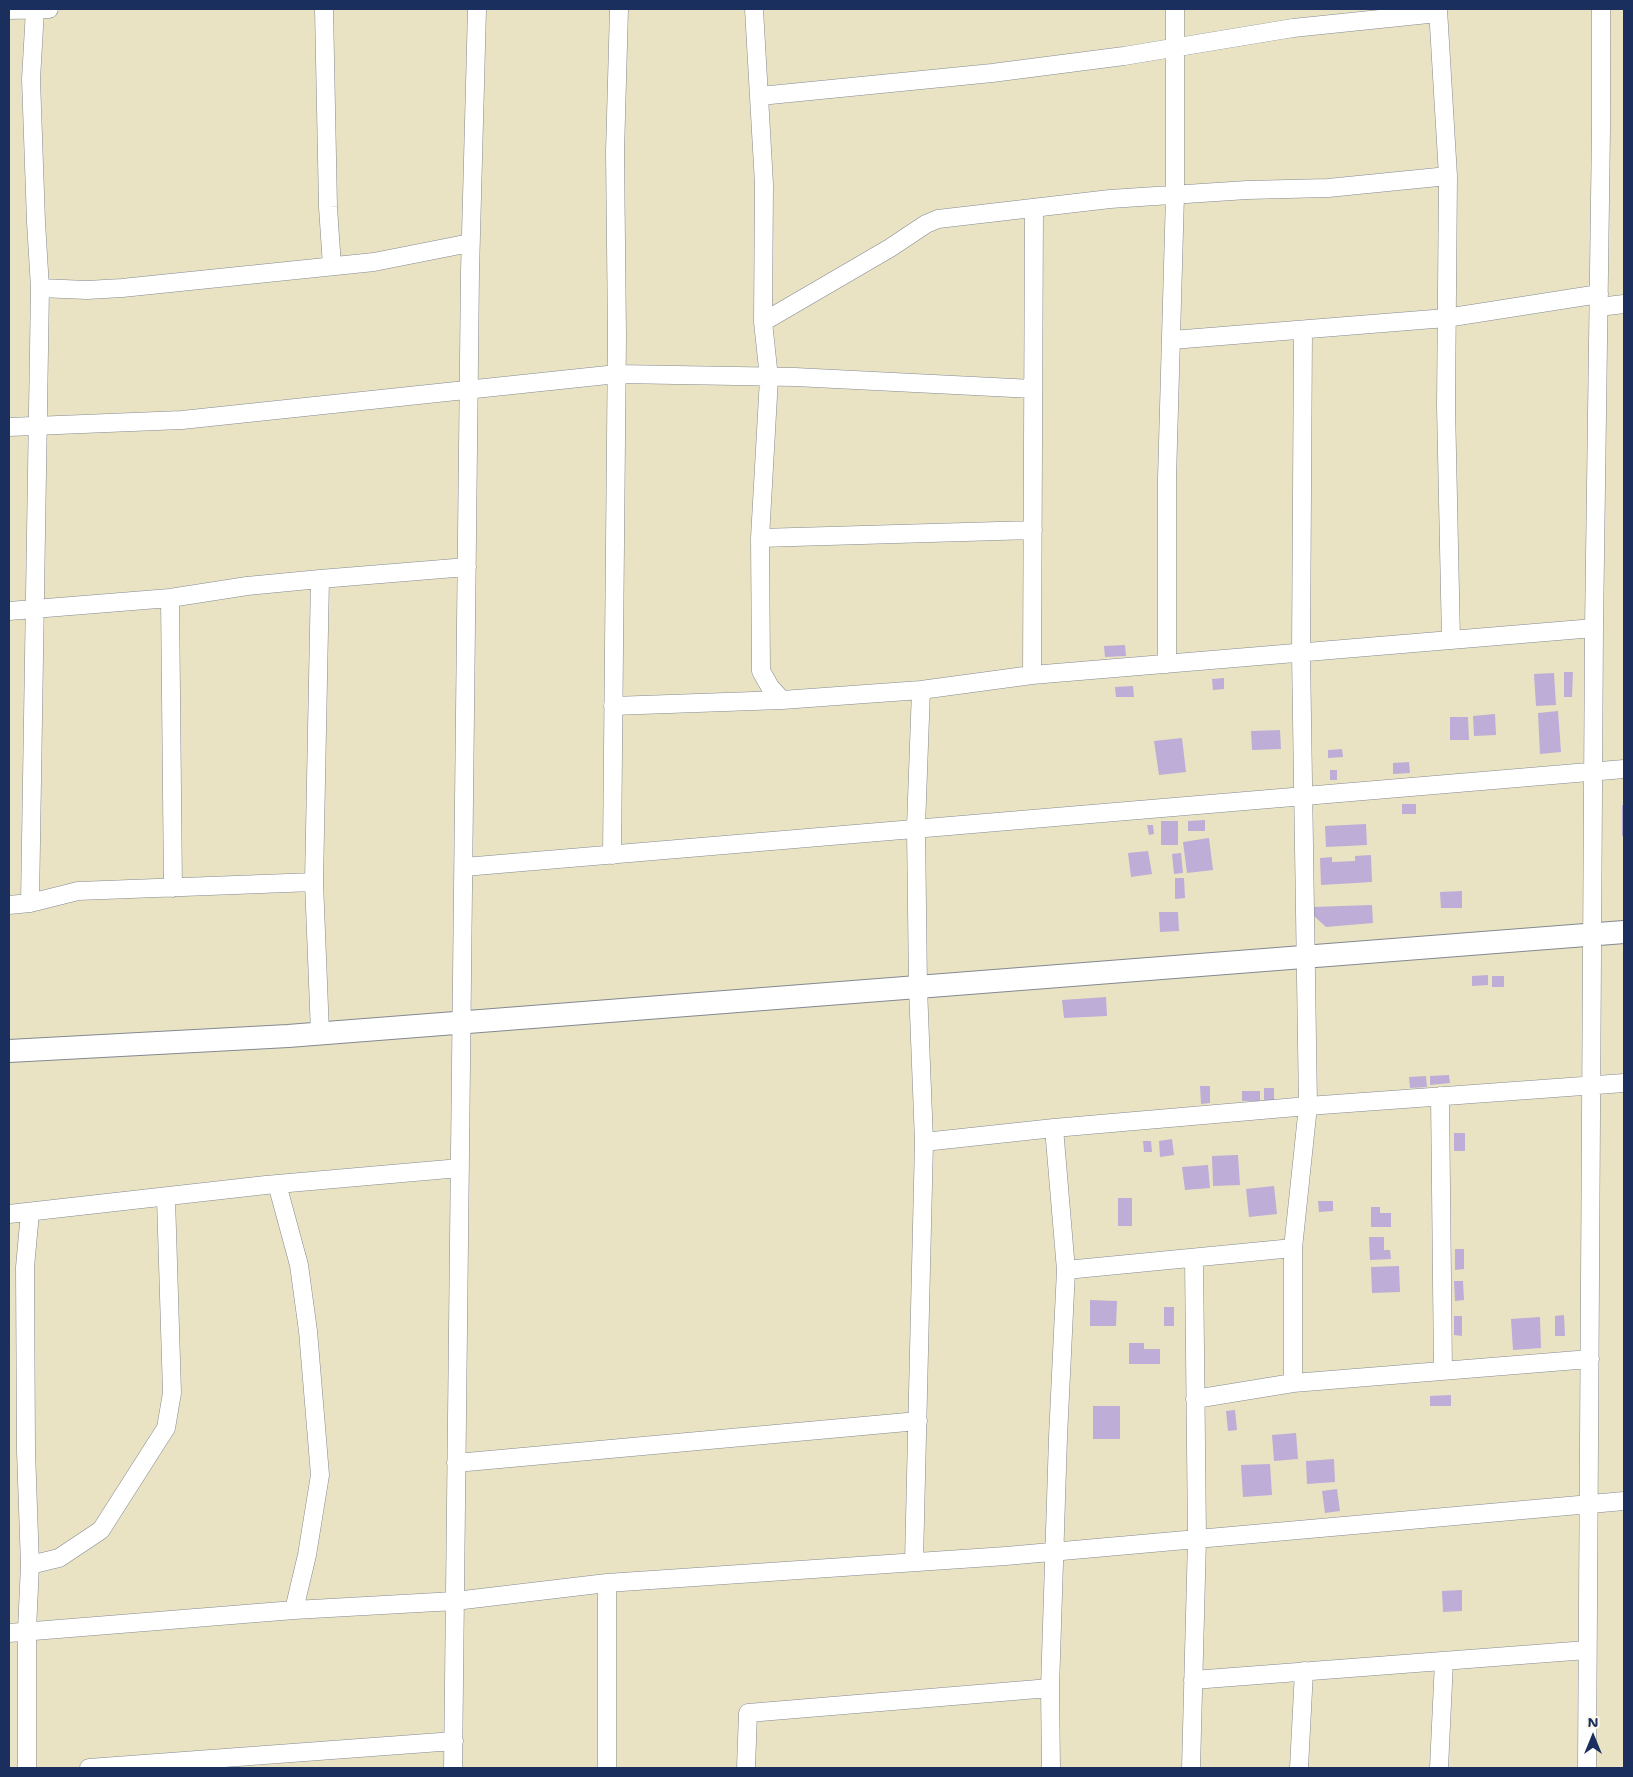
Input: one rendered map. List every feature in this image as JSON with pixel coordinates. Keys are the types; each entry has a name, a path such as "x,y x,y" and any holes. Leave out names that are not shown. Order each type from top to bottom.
{"street":[{"path":"9,10 42,9 32,88 40,288 30,903"},
{"path":"324,9 328,188 332,266"},
{"path":"453,1768 463,1022 470,243 477,9"},
{"path":"612,855 617,374 615,152 619,9"},
{"path":"754,9 764,184 763,322 769,378 760,538 760,671 770,687 782,700"},
{"path":"1167,664 1167,479 1175,195 1175,9"},
{"path":"1587,1768 1594,628 1602,129 1600,9"},
{"path":"760,96 992,73 1176,48 1293,28 1438,11 1448,176 1446,406 1451,640"},
{"path":"763,322 890,248 926,224 938,219 1110,199 1247,190 1328,188 1448,176"},
{"path":"1032,675 1034,208"},
{"path":"40,288 86,290 122,288 374,262 470,243"},
{"path":"1172,340 1446,318 1599,301 1624,304"},
{"path":"1293,1383 1293,1248 1308,1106 1304,956 1301,653 1303,330"},
{"path":"9,427 38,424 182,420 617,374 1033,389"},
{"path":"760,538 1033,530"},
{"path":"9,611 170,598 246,586 467,567"},
{"path":"320,579 314,882 320,1033"},
{"path":"170,598 173,888"},
{"path":"613,706 782,700 921,690 1032,675 1594,628"},
{"path":"914,1561 924,1142 918,987 916,827 921,690"},
{"path":"464,867 916,827 1303,797 1624,769"},
{"path":"9,905 30,903 78,891 314,882"},
{"path":"9,1051 320,1033 1624,932"},
{"path":"924,1142 1054,1128 1308,1106 1624,1083"},
{"path":"1440,1096 1443,1371"},
{"path":"1051,1768 1050,1688 1056,1550 1058,1437 1066,1270 1054,1128"},
{"path":"9,1214 166,1198 277,1184 460,1168"},
{"path":"277,1184 299,1265 308,1331 320,1475 294,1610"},
{"path":"30,1565 59,1558 100,1530 166,1428 172,1393 166,1198"},
{"path":"27,1768 27,1630 30,1565 26,1451 25,1268 30,1213"},
{"path":"1066,1270 1293,1248"},
{"path":"1191,1768 1197,1539 1194,1258"},
{"path":"1195,1399 1293,1383 1590,1359"},
{"path":"456,1463 918,1421"},
{"path":"9,1633 27,1630 294,1610 455,1601 607,1583 1197,1539 1624,1501"},
{"path":"607,1583 608,1768"},
{"path":"1193,1680 1588,1650"},
{"path":"1439,1768 1444,1660"},
{"path":"1299,1768 1304,1671"},
{"path":"746,1768 748,1713 1050,1688"},
{"path":"89,1768 454,1741"}],"building":[{"path":"1125,645 1126,656 1105,657 1104,646"},
{"path":"1564,672 1573,672 1572,697 1564,697"},
{"path":"1554,673 1556,705 1536,706 1534,674"},
{"path":"1224,678 1224,689 1213,690 1212,679"},
{"path":"1133,686 1134,697 1116,697 1115,687"},
{"path":"1558,711 1561,752 1540,754 1538,713"},
{"path":"1495,714 1496,735 1474,736 1473,716"},
{"path":"1450,717 1468,717 1469,740 1450,740"},
{"path":"1280,730 1281,749 1252,750 1251,731"},
{"path":"1182,738 1186,772 1159,775 1154,741"},
{"path":"1342,749 1343,757 1328,758 1328,750"},
{"path":"1409,762 1410,773 1393,774 1393,763"},
{"path":"1330,770 1337,770 1337,780 1330,780"},
{"path":"1402,804 1416,804 1416,814 1402,814"},
{"path":"1622,805 1624,805 1624,836 1622,836"},
{"path":"1205,820 1205,831 1188,831 1188,821"},
{"path":"1161,821 1178,821 1178,845 1161,845"},
{"path":"1366,824 1367,845 1326,847 1325,826"},
{"path":"1147,825 1153,825 1154,834 1149,835"},
{"path":"1209,838 1213,870 1187,873 1183,842"},
{"path":"1148,851 1152,874 1131,877 1128,853"},
{"path":"1181,853 1183,873 1174,874 1172,854"},
{"path":"1371,855 1372,882 1321,885 1320,858 1332,857 1332,862 1355,861 1355,856"},
{"path":"1175,878 1184,878 1185,898 1175,899"},
{"path":"1462,891 1462,908 1441,908 1440,892"},
{"path":"1372,905 1373,923 1326,927 1313,915 1313,907"},
{"path":"1159,912 1178,912 1179,931 1160,932"},
{"path":"1488,975 1488,985 1472,986 1472,976"},
{"path":"1492,976 1504,976 1504,987 1492,987"},
{"path":"1106,997 1107,1016 1064,1018 1062,1000"},
{"path":"1449,1075 1450,1083 1430,1085 1430,1076"},
{"path":"1426,1076 1427,1087 1410,1088 1409,1077"},
{"path":"1200,1086 1210,1086 1210,1103 1201,1104"},
{"path":"1264,1088 1274,1088 1274,1100 1264,1100"},
{"path":"1242,1091 1260,1091 1260,1101 1242,1101"},
{"path":"1454,1133 1465,1133 1465,1151 1454,1151"},
{"path":"1172,1139 1174,1155 1160,1157 1159,1141"},
{"path":"1143,1141 1151,1141 1152,1152 1144,1152"},
{"path":"1238,1155 1240,1185 1213,1186 1212,1156"},
{"path":"1208,1165 1210,1188 1185,1190 1182,1167"},
{"path":"1274,1186 1277,1214 1249,1217 1246,1189"},
{"path":"1118,1198 1132,1198 1132,1226 1118,1226"},
{"path":"1318,1201 1333,1201 1333,1211 1319,1212"},
{"path":"1371,1207 1380,1207 1380,1213 1391,1213 1391,1227 1371,1227"},
{"path":"1369,1237 1384,1237 1384,1250 1390,1250 1391,1259 1370,1260"},
{"path":"1455,1249 1464,1249 1464,1269 1455,1270"},
{"path":"1399,1266 1400,1292 1372,1293 1371,1267"},
{"path":"1454,1281 1463,1281 1464,1300 1455,1301"},
{"path":"1090,1300 1117,1301 1116,1326 1090,1326"},
{"path":"1164,1307 1174,1307 1174,1326 1164,1326"},
{"path":"1564,1315 1565,1336 1555,1336 1555,1316"},
{"path":"1454,1316 1462,1316 1462,1336 1454,1335"},
{"path":"1540,1317 1541,1348 1513,1350 1511,1319"},
{"path":"1129,1343 1144,1343 1144,1349 1160,1349 1160,1364 1129,1364"},
{"path":"1451,1395 1451,1406 1430,1406 1430,1396"},
{"path":"1093,1406 1120,1406 1120,1439 1093,1439"},
{"path":"1235,1410 1237,1430 1228,1431 1226,1411"},
{"path":"1296,1433 1298,1459 1274,1461 1272,1435"},
{"path":"1334,1459 1335,1482 1307,1484 1306,1461"},
{"path":"1270,1464 1272,1495 1243,1497 1241,1465"},
{"path":"1337,1489 1340,1511 1325,1513 1322,1491"},
{"path":"1462,1590 1462,1611 1443,1612 1442,1591"}]}
